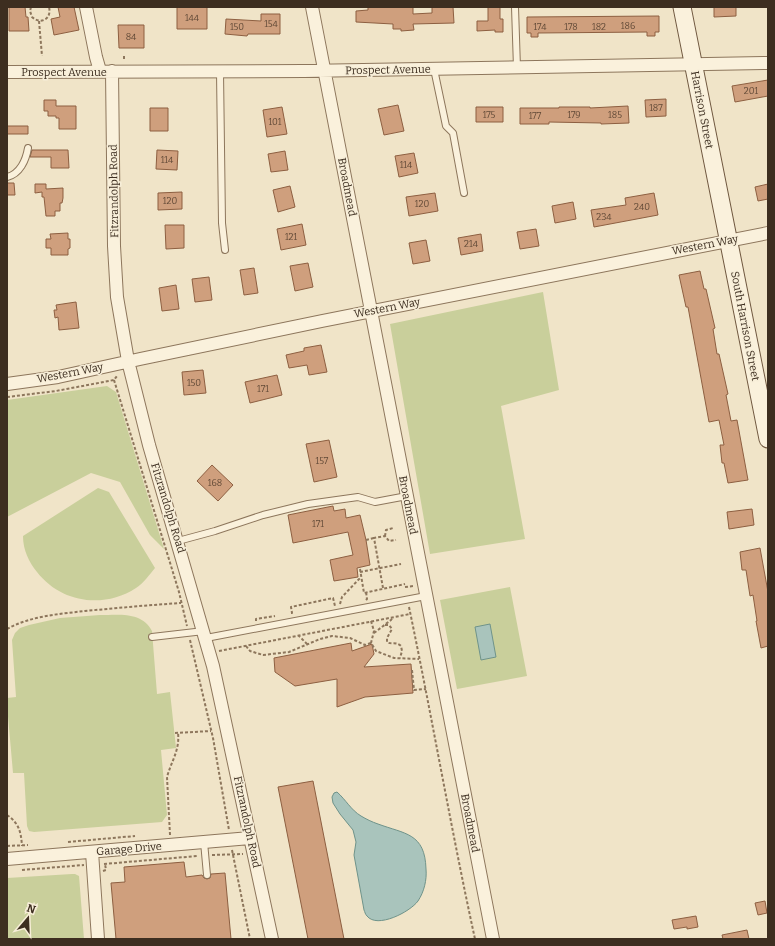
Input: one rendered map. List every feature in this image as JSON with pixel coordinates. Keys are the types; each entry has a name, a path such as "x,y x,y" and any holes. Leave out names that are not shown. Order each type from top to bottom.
{"street":[{"name":"Fitzrandolph Road","path":"86,7 96,57 106,71 117,297 128,361 149,445 205,635 222,701 272,939"},
{"name":"Broadmead","path":"312,7 493,939"},
{"name":"Harrison Street","path":"682,7 723,212"},
{"name":"Prospect Avenue","path":"7,72 434,70 693,66 768,63"},
{"name":"South Harrison Street","path":"723,212 728,240 764,396 768,439"},
{"name":"Western Way","path":"7,384 58,377 128,361 768,233"},
{"name":"Garage Drive","path":"7,859 250,838"},
{"path":"92,852 98,939"}],"lane":[{"path":"515,7 518,68"},
{"path":"434,70 446,126 453,133 464,193"},
{"path":"220,72 222,223 224,250"},
{"path":"7,177 15,174 24,163 27,157 28,148"},
{"path":"178,541 215,531 263,515 308,504 358,496 375,502 407,496"},
{"path":"152,637 189,634 205,635 426,596"},
{"path":"204,842 207,875"}],"path":[{"path":"31,7 30,11 32,17 40,21 43,21 49,17 49,7"},
{"path":"40,21 42,56"},
{"path":"124,56 124,62"},
{"path":"7,397 56,391 114,380 117,376"},
{"path":"114,380 189,634 211,731 230,840 250,939"},
{"path":"393,528 386,530 385,536 389,541 396,540"},
{"path":"366,540 385,536"},
{"path":"374,538 384,588"},
{"path":"360,601 367,599 366,592 364,592 360,570 401,564"},
{"path":"339,605 342,597 361,577"},
{"path":"366,592 384,588 418,585"},
{"path":"285,614 292,613 291,607 333,598 335,606 346,604"},
{"path":"7,629 25,621 69,613 181,603"},
{"path":"408,605 420,658 454,838 475,939"},
{"path":"215,651 410,614"},
{"path":"256,622 256,619 278,615"},
{"path":"374,633 393,617"},
{"path":"371,621 374,633 372,643 374,650 378,653 394,658 420,658"},
{"path":"385,625 389,625 392,629 387,638 387,642 390,644 395,643 401,646 402,651 400,658"},
{"path":"298,635 308,644"},
{"path":"246,646 250,651 263,655 289,652 320,639 332,636 350,638 365,645 372,643"},
{"path":"412,670 414,690 426,689"},
{"path":"164,835 170,835 167,777 169,768 178,750 176,733 211,731"},
{"path":"7,815 17,824 20,831 22,846"},
{"path":"65,842 138,836"},
{"path":"7,846 34,845"},
{"path":"22,870 205,855 254,853"}],"green space":[{"path":"543,292 559,390 501,406 525,539 430,554 390,324"},
{"path":"107,386 116,392 164,549 150,535 120,482 91,473 7,517 7,400"},
{"path":"98,488 109,492 155,568 139,586 124,595 110,599 84,600 58,591 37,572 31,564 25,551 23,536"},
{"path":"510,587 527,676 457,689 440,600"},
{"path":"122,615 136,617 148,625 152,631 157,694 170,692 176,748 161,750 167,815 162,822 34,832 29,831 27,826 24,773 13,773 7,705 7,698 16,697 12,640 15,633 20,628 29,625 60,618"},
{"path":"75,874 79,876 84,939 7,939 7,878"}],"water":[{"path":"490,624 496,657 481,660 475,627"},
{"path":"337,792 354,811 361,816 405,833 412,837 422,848 425,857 426,873 423,890 418,901 414,905 393,918 378,921 372,920 367,916 364,910 354,855 356,842 353,830 333,803 332,797 334,793"}],"building":[{"path":"9,7 25,7 26,17 28,17 29,31 9,31"},
{"path":"58,7 74,7 79,30 54,35 51,19 60,17"},
{"path":"177,7 207,7 207,29 177,29"},
{"path":"368,7 413,7 413,14 432,13 432,7 453,7 454,23 413,24 414,30 401,31 401,29 393,29 393,24 356,22 356,11 368,10"},
{"path":"488,7 500,7 500,19 503,19 503,32 495,32 495,30 477,31 477,21 488,21"},
{"path":"714,7 736,7 736,16 714,17"},
{"path":"261,14 280,14 280,34 248,34 247,36 225,34 226,19 261,21"},
{"path":"659,16 659,32 655,32 655,36 647,36 647,32 538,33 538,37 531,37 531,33 527,33 527,17"},
{"path":"118,25 144,25 144,48 119,48"},
{"path":"768,80 768,96 735,102 732,86"},
{"path":"666,99 666,116 646,117 645,100"},
{"path":"44,100 56,100 56,106 76,106 76,129 59,129 59,118 56,118 56,116 48,116 48,111 44,111"},
{"path":"398,105 404,131 384,135 378,109"},
{"path":"628,106 629,123 601,124 549,122 549,124 520,124 520,108 590,108"},
{"path":"282,107 287,134 267,137 263,110"},
{"path":"476,107 503,107 503,122 476,122"},
{"path":"150,108 168,108 168,131 150,131"},
{"path":"7,126 28,126 28,134 7,134"},
{"path":"32,150 68,150 69,168 51,168 51,157 30,157"},
{"path":"157,150 178,151 177,170 156,169"},
{"path":"285,151 288,170 271,172 268,154"},
{"path":"414,153 418,173 399,177 395,156"},
{"path":"7,183 14,183 15,195 7,195"},
{"path":"35,184 46,184 46,189 63,188 63,198 62,203 60,203 60,211 55,211 55,216 46,216 44,197 42,197 42,192 35,193"},
{"path":"768,184 768,199 758,201 755,187"},
{"path":"290,186 295,207 278,212 273,190"},
{"path":"182,192 182,209 158,210 158,193"},
{"path":"435,193 438,211 409,216 406,197"},
{"path":"654,193 658,215 594,227 591,210 626,205 625,198"},
{"path":"573,202 576,219 555,223 552,206"},
{"path":"302,224 306,245 281,250 277,229"},
{"path":"165,225 184,225 184,248 166,249"},
{"path":"536,229 539,246 520,249 517,232"},
{"path":"68,233 70,248 68,249 68,255 51,255 51,248 46,248 46,239 51,239 50,234"},
{"path":"481,234 483,251 461,255 458,238"},
{"path":"426,240 430,261 413,264 409,243"},
{"path":"308,263 313,287 295,291 290,266"},
{"path":"254,268 258,293 244,295 240,270"},
{"path":"700,271 704,289 706,289 715,328 713,329 717,354 719,354 728,394 726,395 731,421 737,420 748,480 728,483 724,463 722,463 720,445 724,445 719,420 709,422 688,307 686,307 679,275"},
{"path":"209,277 212,300 195,302 192,279"},
{"path":"176,285 179,309 162,311 159,288"},
{"path":"76,302 79,328 59,330 58,317 55,318 54,310 57,310 56,305"},
{"path":"321,345 327,372 309,375 307,365 289,368 286,355 304,351 304,348"},
{"path":"203,370 206,393 184,395 182,372"},
{"path":"277,375 282,395 250,403 245,382"},
{"path":"329,440 337,477 314,482 306,444"},
{"path":"212,465 233,485 218,501 197,481"},
{"path":"333,506 334,511 345,509 346,518 360,515 370,565 357,568 358,577 334,581 330,560 353,555 348,532 293,543 288,515"},
{"path":"752,509 754,525 729,529 727,512"},
{"path":"760,548 768,592 768,646 761,648 753,595 750,596 746,570 742,570 740,552"},
{"path":"351,643 352,651 372,644 374,654 364,667 411,664 413,693 365,697 337,707 337,679 295,686 275,672 274,658"},
{"path":"313,781 344,939 308,939 278,787"},
{"path":"184,862 186,877 202,875 207,879 210,878 211,874 225,873 231,939 116,939 111,883 125,882 124,867"},
{"path":"765,901 767,913 758,915 755,903"},
{"path":"696,916 698,927 674,929 672,920"},
{"path":"747,930 749,939 723,939 722,935"}]}
